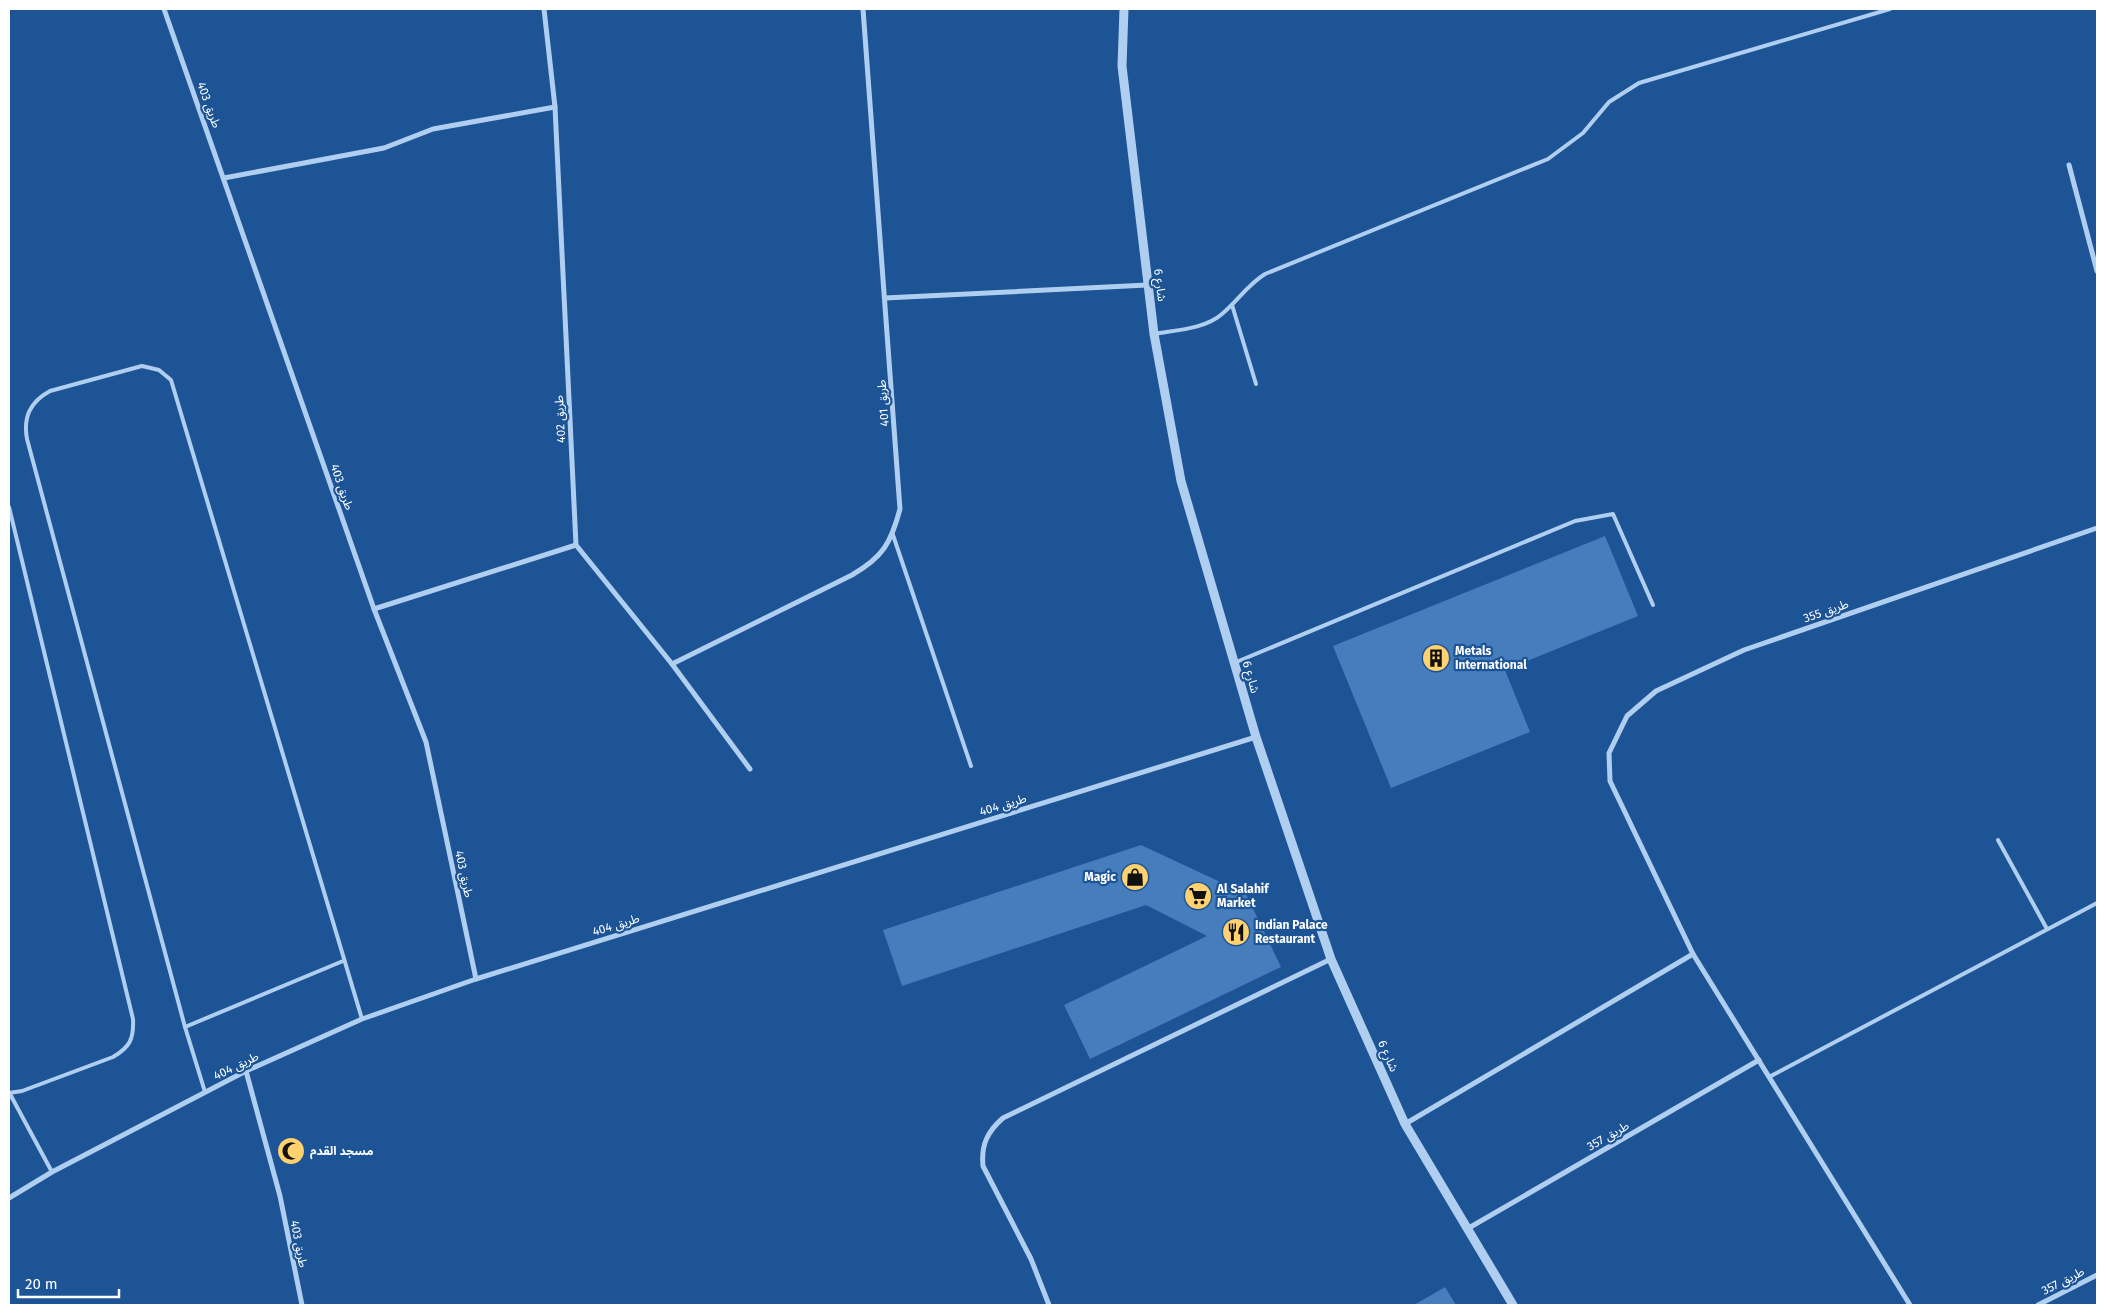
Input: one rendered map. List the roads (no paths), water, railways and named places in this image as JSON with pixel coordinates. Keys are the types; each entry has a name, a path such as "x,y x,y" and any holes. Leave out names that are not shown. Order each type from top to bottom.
{"street":[{"name":"طريق 403","path":"164,9 374,609 426,742 476,979"},
{"name":"طريق 402","path":"544,9 554,107 576,545"},
{"name":"طريق 401","path":"672,664 852,575 869,565 883,551 893,535 900,509 862,9"},
{"name":"شارع 6","path":"1124,9 1122,66 1154,334 1181,481 1256,737 1331,960 1405,1124 1512,1305"},
{"path":"224,178 384,148 432,129 554,107"},
{"path":"2069,165 2097,271"},
{"path":"885,298 1147,285"},
{"name":"طريق 355","path":"1693,954 1610,781 1608,769 1609,753 1627,716 1656,691 1744,650 2097,528"},
{"path":"374,609 576,545 672,664 750,769"},
{"name":"طريق 404","path":"9,1198 52,1172 246,1071 362,1020 476,979 1256,737"},
{"path":"1405,1124 1693,954 1910,1305"},
{"path":"1049,1305 1031,1259 983,1166 982,1152 986,1139 993,1127 1003,1118 1331,960"},
{"name":"طريق 357","path":"1467,1229 1759,1060"},
{"name":"طريق 403","path":"246,1071 280,1196 302,1305"},
{"name":"طريق 357","path":"2038,1305 2097,1275"}],"lane":[{"path":"1154,334 1207,323 1220,316 1252,282 1265,274 1548,159 1583,133 1609,102 1623,91 1639,83 1890,9"},
{"path":"1232,305 1256,384"},
{"path":"205,1092 185,1027 27,439 26,416 40,397 50,392 142,366 158,370 171,380 362,1020"},
{"path":"9,507 133,1020 134,1035 127,1049 114,1057 9,1094 52,1172"},
{"path":"1234,663 1575,521 1613,514 1652,605"},
{"path":"893,535 971,766"},
{"path":"1998,840 2046,929"},
{"path":"1770,1077 2097,903"},
{"path":"185,1027 343,961"}],"place":[{"name":"Metals International","path":"1436,658"},
{"name":"Magic","path":"1135,877"},
{"name":"Al Salahif Market","path":"1198,896"},
{"name":"Indian Palace Restaurant","path":"1236,932"},
{"name":"مسجد القدم","path":"291,1151"}]}
